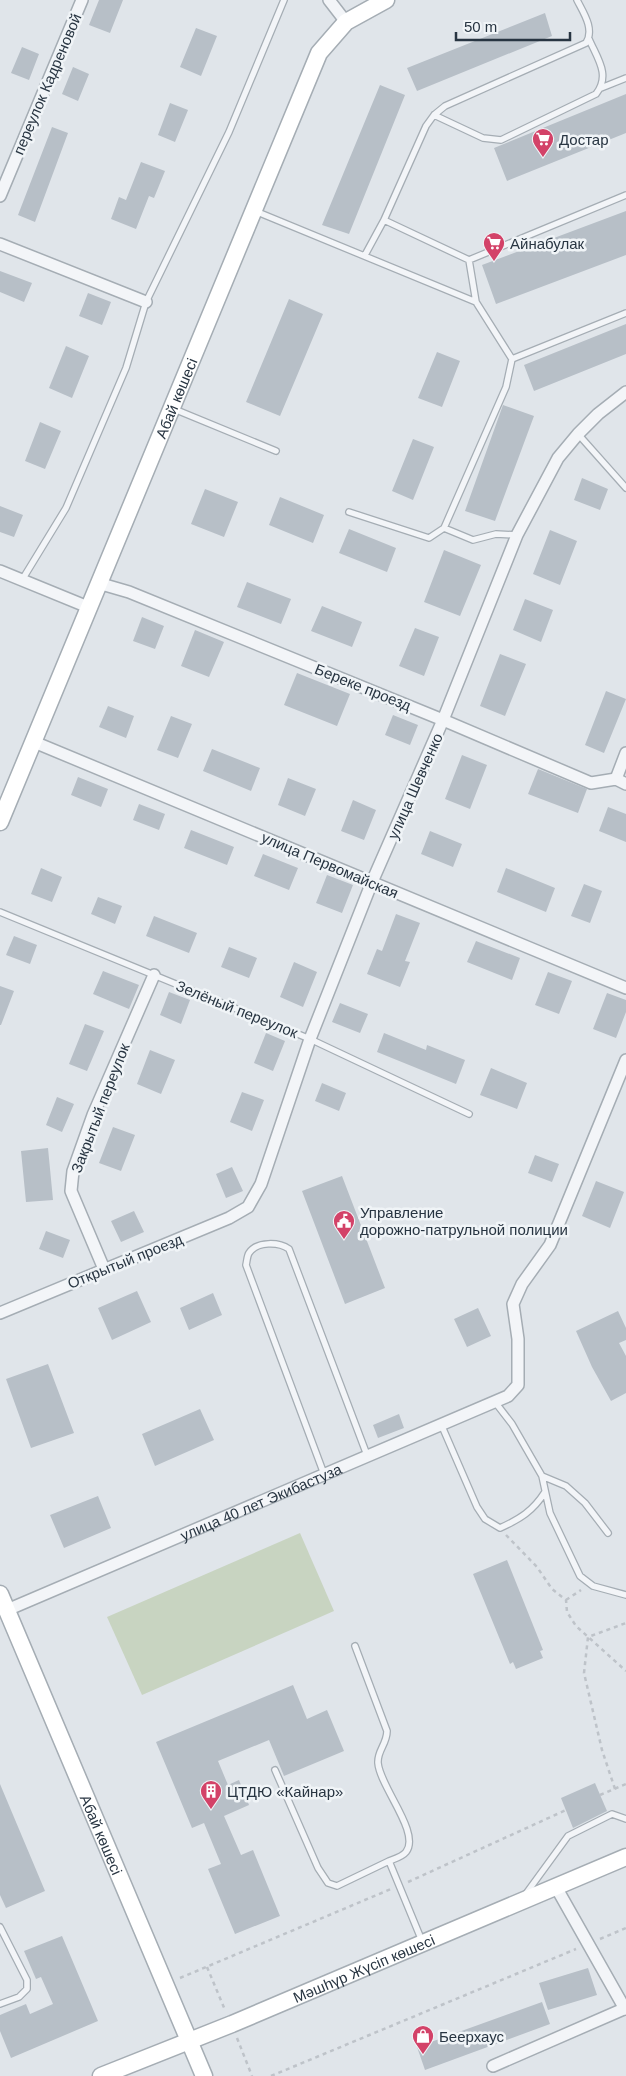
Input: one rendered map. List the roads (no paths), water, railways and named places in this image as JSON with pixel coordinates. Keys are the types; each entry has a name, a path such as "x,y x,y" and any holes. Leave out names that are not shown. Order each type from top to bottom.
{"street":[{"name":"переулок Кадреновой","path":"0,196 82,0"},
{"path":"328,0 346,22"},
{"name":"Абай көшесі","path":"0,822 319,53 346,22 386,0"},
{"path":"0,244 146,302"},
{"name":"улица Шевченко","path":"248,1207 261,1184 310,1039 372,882 443,720 517,535 558,458 598,414 626,392"},
{"path":"0,571 88,607"},
{"name":"Береке проезд","path":"98,583 129,592 443,720 591,783 621,782"},
{"name":"улица Первомайская","path":"34,742 626,988"},
{"path":"621,782 626,753"},
{"name":"Закрытый переулок","path":"104,1269 71,1191 73,1171 93,1115 154,975"},
{"name":"улица 40 лет Экибастуза","path":"3,1612 508,1396 518,1385 518,1339 514,1304 522,1284 550,1245 626,1060"},
{"name":"Открытый проезд","path":"0,1313 229,1218 248,1207"},
{"name":"Абай көшесі","path":"0,1594 3,1612 204,2076"},
{"name":"Мәшһүр Жүсіп көшесі","path":"101,2076 189,2042 626,1857"},
{"path":"493,2066 625,2008 556,1887"}],"lane":[{"path":"22,580 66,508 126,368 146,302 229,132 284,0"},
{"path":"434,115 483,138 501,140 596,94 601,88 604,76 589,39 588,22 577,0"},
{"path":"365,255 384,220 426,126 434,115 445,106 582,46 589,39"},
{"path":"601,88 626,78"},
{"path":"384,220 469,260 626,195"},
{"path":"253,210 476,302"},
{"path":"349,512 429,538 444,528 506,387 512,359 476,302 469,260"},
{"path":"512,359 626,313"},
{"path":"171,408 276,451"},
{"path":"578,434 626,488"},
{"path":"444,528 473,540 496,534 517,535"},
{"name":"Зелёный переулок","path":"0,912 310,1039 469,1114"},
{"path":"324,1474 246,1265 248,1254 253,1249 272,1243 281,1244 289,1249 367,1456"},
{"path":"495,1402 512,1424 542,1476 550,1513 580,1576 593,1586 626,1595"},
{"path":"441,1424 485,1520 500,1528 522,1518 537,1504 544,1492"},
{"path":"542,1476 566,1486 585,1503 608,1533"},
{"path":"275,1770 318,1868 328,1883 337,1886 404,1854 409,1846 409,1835 382,1777 378,1763 379,1753 387,1740 387,1731 355,1646"},
{"path":"520,1902 568,1836 612,1814 626,1819"},
{"path":"389,1861 422,1943"},
{"path":"0,2004 19,1997 26,1989 27,1980 1,1931"}],"place":[{"name":"Достар","path":"543,158"},
{"name":"Айнабулак","path":"494,262"},
{"name":"Управление дорожно-патрульной полиции","path":"344,1240"},
{"name":"ЦТДЮ «Кайнар»","path":"211,1810"},
{"name":"Беерхаус","path":"423,2055"}]}
